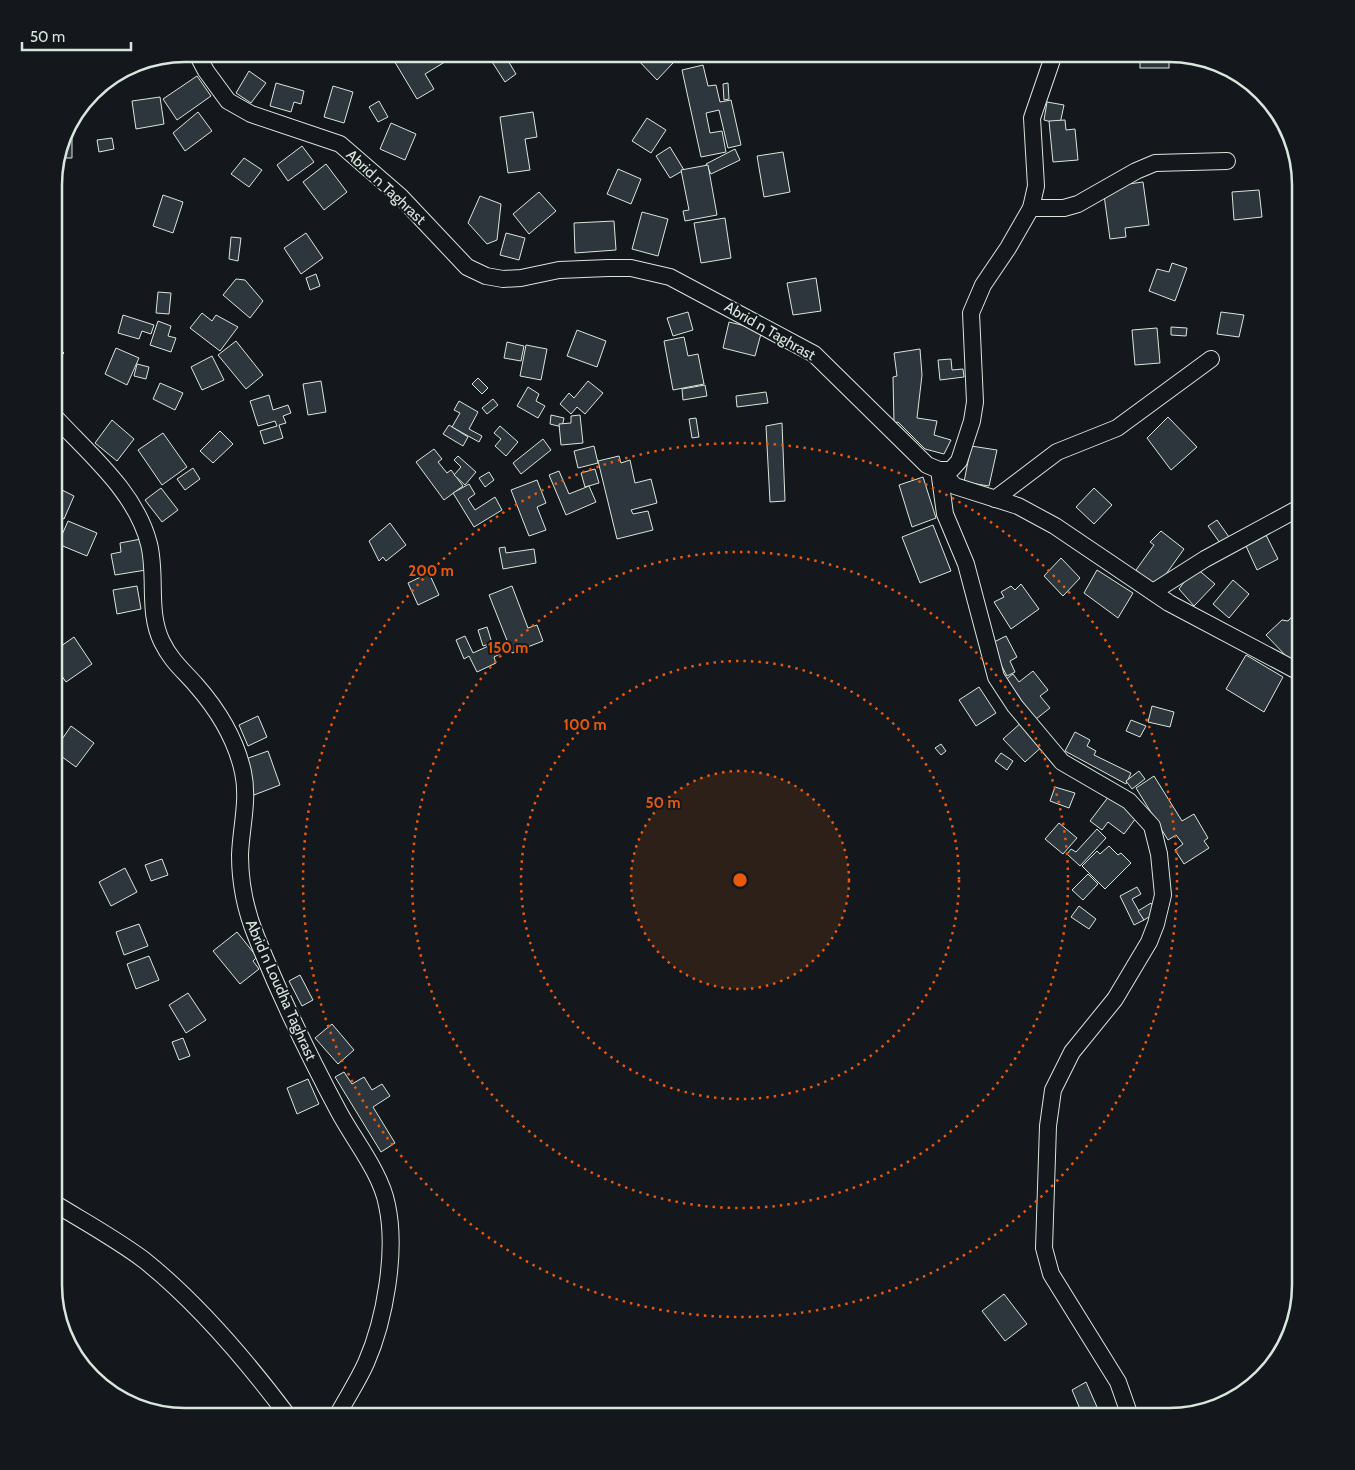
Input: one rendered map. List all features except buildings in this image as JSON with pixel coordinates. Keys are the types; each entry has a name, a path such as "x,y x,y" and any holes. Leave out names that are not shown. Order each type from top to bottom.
{"street":[{"name":"Abrid n Taghrast","path":"202,63 228,101 251,114 340,144 400,196 467,266 486,276 503,278 521,278 560,270 608,268 631,268 670,277 814,354 927,465 939,470 955,486 1018,506 1056,526 1153,592 1220,631 1292,668"},
{"path":"1051,63 1032,118 1036,186 1031,208 1008,248 983,284 971,313 976,394 972,421 959,461 951,470 939,470 945,514 966,564 996,677 1015,706 1062,762 1129,801 1152,826 1159,854 1163,895 1156,924 1149,942 1114,999 1072,1052 1053,1090 1048,1126 1044,1248 1051,1274 1118,1382 1127,1408"},
{"path":"1031,208 1064,208 1078,204 1136,171 1155,163 1227,161"},
{"path":"995,499 1057,452 1117,428 1211,359"},
{"name":"Abrid n Loudha Taghrast","path":"63,426 121,489 139,516 149,545 154,613 159,636 172,661 195,684 217,713 231,736 242,768 247,791 240,854 241,883 246,911 283,999 340,1114 373,1170 387,1204 388,1261 379,1327 366,1363 341,1408"},
{"path":"1153,592 1205,559 1292,512"},
{"path":"62,1208 143,1260 185,1297 262,1382 282,1408"}]}
